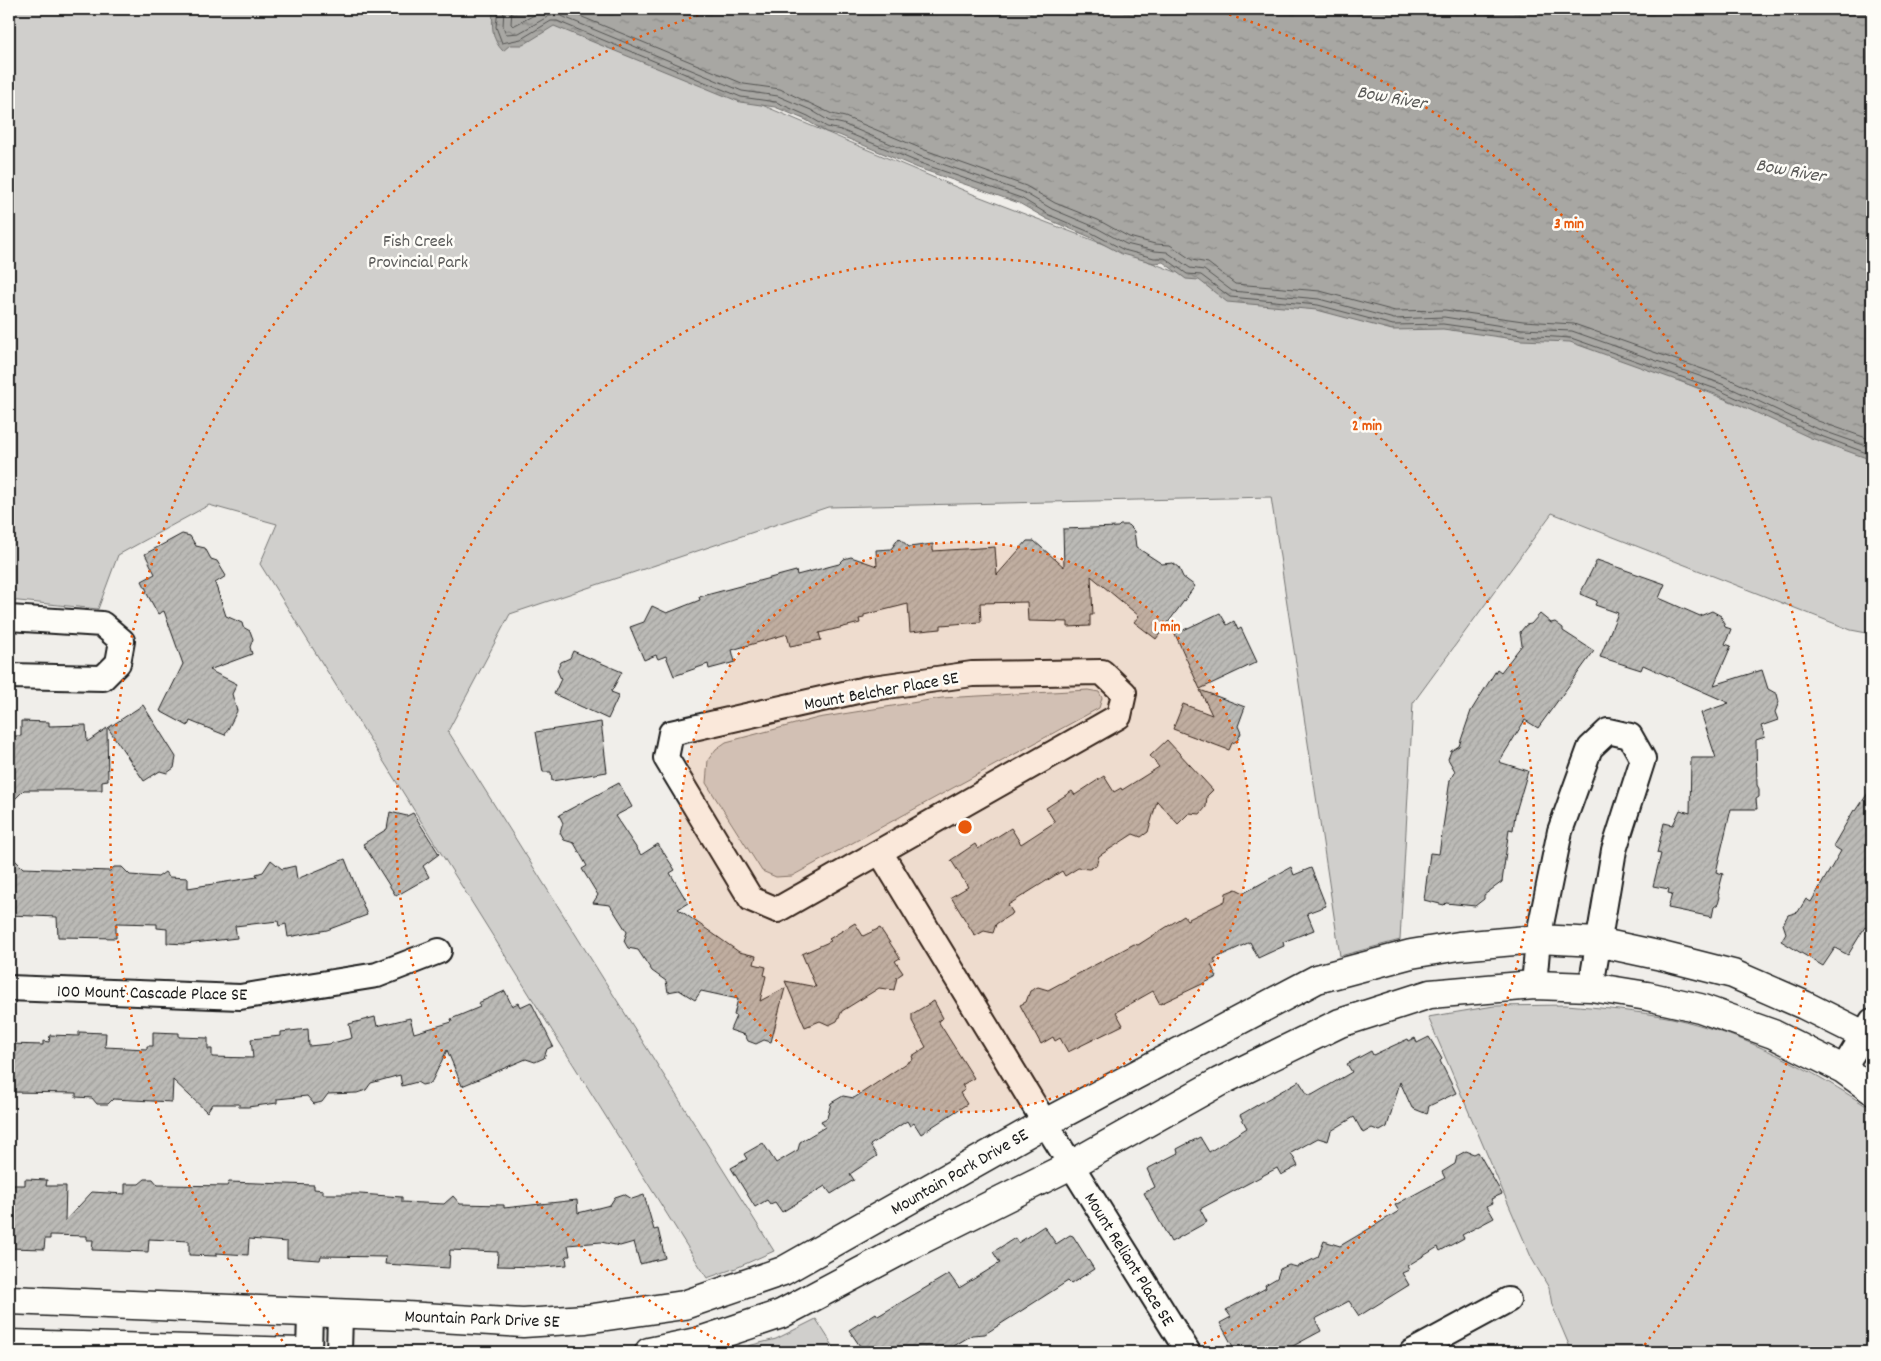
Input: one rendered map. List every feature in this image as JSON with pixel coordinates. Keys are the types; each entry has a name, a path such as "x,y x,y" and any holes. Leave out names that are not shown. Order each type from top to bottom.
{"street":[{"path":"9,618 102,624 122,642 118,663 103,678 9,676"},
{"name":"Mount Belcher Place SE","path":"1102,672 1124,693 1119,716 880,852 777,910 751,899 666,758 672,733 866,689 972,674 1102,672"},
{"path":"1534,985 1538,940 1560,831 1590,748 1608,731 1630,736 1643,759 1614,850 1597,942 1591,987"},
{"path":"880,852 1045,1123"},
{"name":"Mountain Park Drive SE","path":"9,1300 523,1323 586,1320 684,1305 783,1271 1045,1123 1317,979 1411,954 1459,946 1538,940 1597,942 1733,974 1870,1031"},
{"name":"100 Mount Cascade Place SE","path":"9,988 240,996 377,975 438,951"},
{"path":"649,1352 697,1342 781,1314 915,1243 1071,1165 1219,1082 1340,1022 1430,994 1534,985 1591,987 1700,1008 1773,1034 1843,1069 1872,1090"},
{"path":"1843,1069 1870,1031"},
{"name":"Mount Reliant Place SE","path":"1045,1123 1188,1352"},
{"path":"1412,1352 1508,1300"},
{"path":"308,1352 310,1313"},
{"path":"339,1352 340,1314"},
{"path":"9,1344 301,1352"}],"green space":[{"name":"Fish Creek Provincial Park","path":"9,9 546,9 769,108 975,195 1176,272 1279,299 1586,343 1784,423 1872,445 1872,634 1851,630 1552,513 1413,703 1400,940 1340,956 1271,497 828,507 510,614 448,731 774,1251 736,1268 707,1278 260,564 277,524 209,505 118,555 98,609 9,600"},
{"path":"1088,690 1099,692 1102,698 1099,708 792,876 776,877 762,871 706,783 708,760 716,749 726,742 818,718 942,698"},
{"path":"1566,1005 1672,1018 1725,1033 1801,1067 1872,1110 1872,1352 1572,1352 1552,1305 1549,1288 1532,1259 1428,1017 1494,1006"},
{"path":"816,1319 837,1352 752,1352 748,1346 776,1339"}],"water":[{"name":"Bow River","path":"493,9 1872,9 1872,460 1811,438 1718,395 1570,342 1521,340 1443,329 1392,330 1317,310 1227,302 1199,280 1186,279 1163,262 1154,263 1122,254 1090,237 1047,219 1019,203 918,168 839,135 826,132 806,120 775,107 740,102 554,26 523,45 510,45 503,51 494,37"}],"building":[{"path":"1120,525 1128,525 1134,531 1136,547 1162,564 1173,563 1179,568 1183,577 1195,586 1156,639 1134,622 1139,616 1091,576 1093,615 1090,615 1090,626 1068,627 1068,622 1028,621 1027,602 980,603 981,622 941,625 941,629 910,632 908,604 864,615 864,618 859,619 860,623 819,633 821,640 790,646 787,634 732,650 735,662 709,669 708,664 674,676 666,656 658,659 656,655 644,660 630,627 644,622 652,606 667,613 700,600 699,597 796,571 797,575 839,564 844,559 851,557 877,566 876,550 891,549 899,538 909,547 933,544 933,551 995,547 997,575 1027,541 1034,541 1064,567 1063,529 1118,527"},
{"path":"182,534 190,536 196,546 205,548 211,559 217,561 226,576 215,583 226,616 242,623 243,627 250,631 253,639 250,647 252,654 209,670 237,684 232,694 237,711 225,735 190,721 188,726 160,711 183,664 164,611 158,614 142,581 155,574 145,554"},
{"path":"1597,560 1665,584 1659,598 1700,616 1712,611 1721,616 1725,627 1731,629 1725,644 1731,646 1714,685 1762,670 1768,689 1777,694 1779,702 1775,712 1778,720 1761,726 1765,737 1756,740 1757,785 1759,789 1759,797 1756,799 1757,809 1731,809 1716,872 1723,874 1718,893 1720,897 1718,904 1714,907 1712,917 1668,908 1672,894 1668,893 1669,889 1653,886 1661,854 1657,853 1664,823 1673,825 1680,810 1690,813 1691,758 1716,758 1701,713 1729,703 1643,665 1641,670 1600,657 1618,613 1595,605 1597,601 1580,594"},
{"path":"1220,613 1227,625 1234,621 1238,630 1241,628 1257,662 1200,689 1175,634"},
{"path":"1540,614 1551,623 1555,622 1563,628 1563,631 1594,651 1538,728 1525,720 1499,762 1528,771 1515,815 1513,830 1509,829 1502,882 1484,895 1484,899 1475,906 1446,903 1444,905 1424,900 1430,853 1439,854 1450,780 1455,771 1448,759 1451,751 1459,746 1471,711 1497,669 1501,672 1522,645 1520,632"},
{"path":"573,651 622,672 611,692 619,695 608,719 554,694 561,679 557,670 561,662 570,658"},
{"path":"1200,690 1245,707 1238,726 1241,733 1237,741 1232,743 1229,750 1173,729 1183,704 1212,715"},
{"path":"143,705 176,757 174,768 167,773 160,771 144,781 108,728"},
{"path":"21,721 49,722 49,726 86,725 87,742 107,728 108,780 102,781 102,790 24,790 9,805 9,742 12,742 12,736 21,736"},
{"path":"601,722 607,772 552,781 551,772 543,772 536,732"},
{"path":"1167,740 1213,790 1207,796 1206,807 1200,814 1189,813 1178,824 1157,801 1148,832 1141,837 1133,834 1099,856 1096,866 1089,869 1078,868 1065,876 1062,871 1008,905 1013,913 996,924 993,933 984,931 975,936 951,897 968,887 951,860 975,844 978,849 1011,828 1021,844 1055,822 1046,808 1072,791 1075,795 1104,776 1114,792 1121,788 1122,790 1159,767 1150,756"},
{"path":"619,783 632,807 615,816 641,855 658,844 675,870 670,873 688,903 678,909 739,952 756,956 754,964 766,967 764,975 766,976 760,1001 785,988 771,1042 764,1040 756,1044 748,1041 745,1035 730,1030 736,1016 734,1015 738,999 701,991 695,1000 679,990 668,992 666,981 652,971 638,950 628,948 624,941 627,932 610,905 593,903 598,895 582,869 587,866 574,843 564,840 560,833 563,823 559,815"},
{"path":"1872,787 1872,931 1865,927 1848,955 1835,948 1823,966 1781,941 1786,933 1783,924 1788,915 1798,912 1806,899 1811,902 1841,851 1833,846 1854,810 1856,811"},
{"path":"390,812 407,816 413,813 439,854 423,866 429,877 396,896 363,844 387,829"},
{"path":"9,854 23,868 110,871 114,867 122,867 130,875 158,877 165,872 169,877 188,878 188,888 257,877 256,874 263,872 271,860 282,869 295,866 297,879 345,859 367,915 327,930 288,937 286,924 279,926 278,921 235,926 237,938 185,944 167,943 167,929 157,928 157,924 116,923 116,938 58,937 57,917 9,915"},
{"path":"1291,867 1294,875 1311,868 1326,906 1307,913 1314,930 1283,942 1284,946 1258,958 1250,942 1214,959 1216,963 1211,965 1217,977 1160,1004 1153,991 1116,1012 1123,1025 1068,1052 1060,1038 1055,1041 1053,1037 1041,1044 1020,1005 1026,1002 1030,991 1038,987 1048,990 1134,944 1138,945 1184,916 1187,920 1225,901 1226,893 1236,889 1244,893"},
{"path":"855,923 863,936 880,928 900,958 895,961 903,973 897,977 894,990 879,988 842,1011 837,1021 829,1025 820,1021 805,1027 785,981 816,987 802,954 831,941 829,939"},
{"path":"505,991 512,1006 518,1003 520,1007 531,1002 553,1046 547,1049 544,1058 535,1062 526,1059 462,1086 447,1050 431,1083 422,1085 417,1082 402,1086 400,1075 371,1083 366,1090 357,1093 328,1094 322,1102 314,1104 307,1096 277,1099 277,1103 248,1107 239,1107 239,1104 212,1104 207,1112 173,1080 172,1102 113,1099 108,1104 97,1104 92,1098 76,1097 76,1093 9,1092 9,1044 43,1045 43,1041 49,1042 50,1035 79,1036 79,1032 106,1033 105,1047 147,1049 147,1046 153,1046 153,1032 179,1033 179,1037 208,1038 208,1049 212,1049 212,1057 253,1058 251,1039 281,1036 281,1032 308,1029 309,1046 329,1044 352,1038 349,1024 375,1017 377,1026 410,1018 414,1033 452,1022 451,1019 480,1007 478,1003"},
{"path":"934,1001 943,1018 938,1021 974,1078 962,1085 965,1090 960,1093 967,1104 921,1134 914,1123 910,1126 907,1121 870,1145 877,1156 850,1174 854,1180 831,1194 825,1186 782,1212 775,1202 770,1204 767,1200 755,1207 731,1168 747,1159 744,1154 763,1143 776,1163 798,1150 800,1142 825,1127 821,1121 827,1118 831,1103 843,1096 854,1098 913,1059 912,1056 926,1047 912,1021 912,1014"},
{"path":"1429,1037 1442,1059 1440,1061 1456,1093 1429,1106 1427,1114 1412,1108 1400,1082 1387,1127 1380,1131 1372,1128 1363,1133 1354,1117 1331,1131 1328,1141 1318,1138 1291,1153 1298,1166 1281,1175 1277,1168 1200,1209 1207,1222 1171,1242 1144,1193 1155,1187 1147,1169 1178,1153 1177,1149 1200,1137 1209,1152 1247,1128 1240,1115 1299,1081 1308,1095 1312,1095 1352,1072 1347,1064 1371,1051 1373,1055 1408,1039 1409,1041 1415,1038 1417,1043"},
{"path":"1466,1151 1474,1154 1478,1152 1502,1194 1491,1199 1493,1203 1487,1206 1494,1218 1462,1235 1464,1238 1440,1251 1438,1247 1407,1266 1409,1270 1402,1273 1409,1285 1359,1316 1349,1301 1315,1319 1321,1331 1282,1352 1236,1352 1220,1323 1231,1317 1226,1310 1266,1288 1265,1285 1277,1278 1280,1269 1289,1265 1297,1267 1318,1257 1324,1241 1340,1246 1399,1211 1395,1205 1445,1178 1442,1172 1455,1164 1457,1156"},
{"path":"25,1179 47,1180 46,1186 66,1186 65,1221 92,1192 125,1194 125,1184 139,1184 145,1179 153,1179 158,1185 227,1186 229,1182 314,1185 314,1189 323,1190 323,1194 402,1197 402,1202 444,1204 453,1196 460,1204 504,1205 504,1208 577,1200 578,1213 610,1205 615,1197 624,1194 632,1199 644,1195 654,1230 658,1229 665,1258 640,1264 634,1242 620,1246 601,1242 568,1245 570,1256 566,1256 567,1265 542,1267 497,1266 498,1252 450,1250 449,1268 385,1264 386,1257 321,1256 320,1260 287,1258 287,1242 249,1239 248,1255 216,1253 216,1256 189,1255 189,1241 149,1239 148,1252 92,1250 93,1240 87,1240 87,1236 50,1235 50,1239 45,1239 44,1249 9,1248 9,1185 25,1185"},
{"path":"1044,1226 1056,1244 1070,1235 1073,1236 1094,1269 1071,1284 1068,1281 985,1334 972,1335 944,1352 864,1352 849,1330 876,1313 878,1316 949,1274 959,1288 1000,1263 993,1252 1015,1238 1018,1243"}]}
